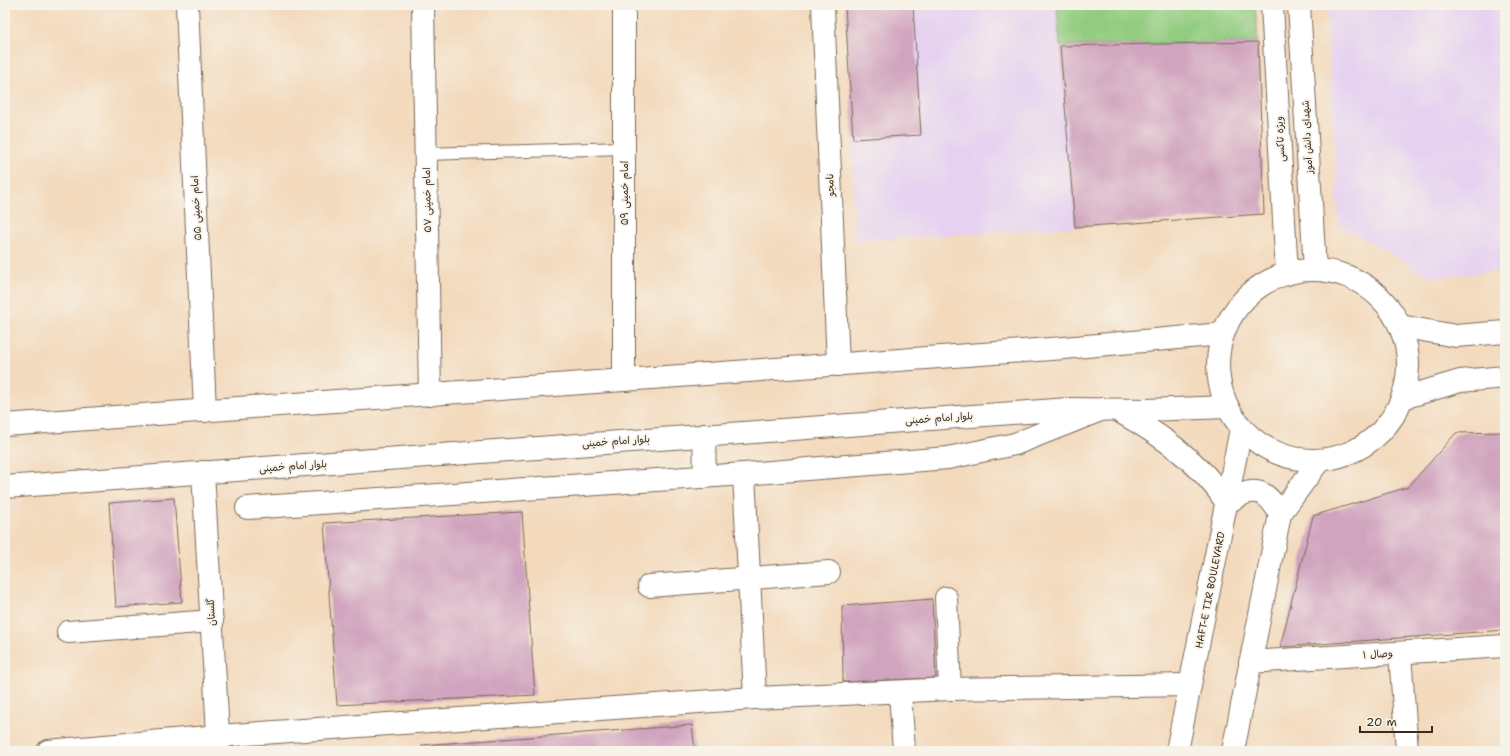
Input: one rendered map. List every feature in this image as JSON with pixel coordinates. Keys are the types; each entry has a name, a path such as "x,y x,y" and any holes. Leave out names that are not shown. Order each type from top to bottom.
{"street":[{"name":"امام خمينی ۵۵","path":"187,5 205,411"},
{"name":"امام خمينی ۵۷","path":"423,5 430,395"},
{"name":"امام خمينی ۵۹","path":"624,5 624,380"},
{"name":"نامجو","path":"823,5 838,365"},
{"name":"ویژه تاکسی","path":"1272,5 1287,274"},
{"name":"شهدای دانش آموز","path":"1299,5 1315,270"},
{"path":"1315,270 1350,277 1380,296 1400,326 1409,361 1403,398 1384,429 1354,451 1319,461 1290,458 1263,447 1241,429 1227,407 1218,371 1223,334 1238,307 1260,286 1287,274 1315,270"},
{"path":"1400,326 1456,336 1505,332"},
{"path":"5,425 838,365 1223,334"},
{"path":"1403,398 1460,381 1505,377"},
{"name":"بلوار امام خمينی","path":"5,487 1060,410 1227,407"},
{"path":"247,508 705,477 948,458 1015,444 1109,409 1153,431 1188,457 1218,489 1227,503 1242,493 1255,491 1271,499 1280,514"},
{"name":"HAFT-E TIR BOULEVARD","path":"1177,751 1241,429"},
{"path":"704,435 705,477"},
{"path":"1233,751 1280,514 1319,461"},
{"name":"گلستان","path":"202,472 219,743"},
{"path":"744,474 755,698"},
{"path":"649,586 829,572"},
{"path":"946,598 950,689"},
{"path":"68,632 212,621"},
{"name":"وصال ۱","path":"1250,662 1505,646"},
{"path":"1400,652 1407,751"},
{"path":"48,751 219,743 755,698 950,689 1190,685"},
{"path":"900,692 904,751"}],"lane":[{"path":"426,154 624,148"}],"shaded area":[{"path":"913,5 1057,5 1075,227 854,241 853,139"},
{"path":"1326,5 1505,5 1505,270 1431,278 1389,252 1339,226"}],"green space":[{"path":"1057,5 1255,5 1258,42 1060,46"}],"building":[{"path":"913,5 921,135 853,139 845,6"},
{"path":"1258,42 1264,214 1075,227 1060,46"},
{"path":"1505,432 1505,630 1280,647 1313,516 1408,487 1456,433"},
{"path":"174,498 182,602 116,607 109,503"},
{"path":"522,512 535,695 337,705 324,523"},
{"path":"932,599 936,678 843,682 842,606"},
{"path":"692,725 695,751 423,751 422,745"}]}
